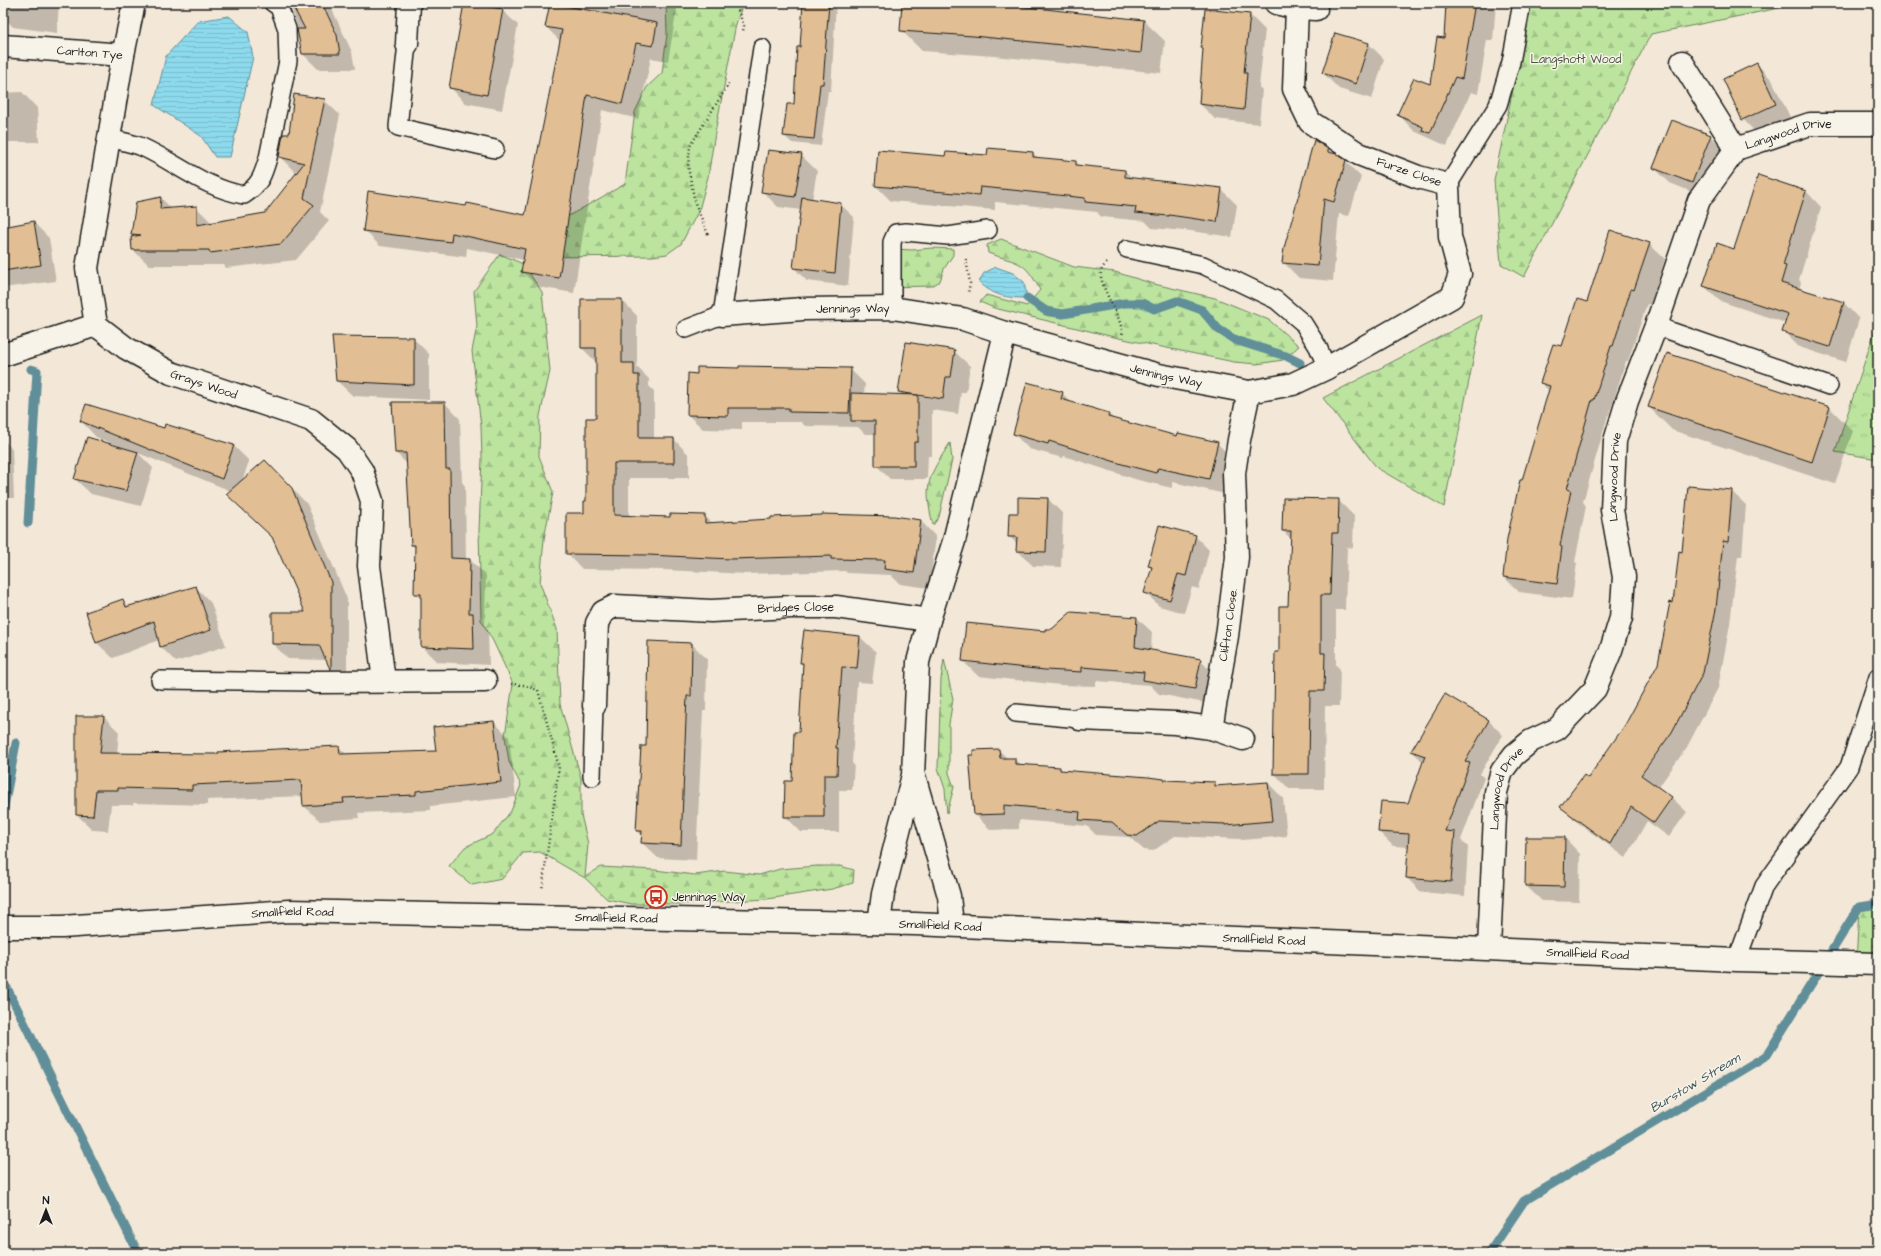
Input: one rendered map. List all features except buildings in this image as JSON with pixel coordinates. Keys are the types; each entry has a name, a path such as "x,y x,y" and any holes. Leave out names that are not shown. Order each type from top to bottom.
{"street":[{"name":"Carlton Tye","path":"3,46 124,55 134,3"},
{"path":"407,44 409,3"},
{"name":"Furze Close","path":"1296,6 1294,89 1310,122 1359,154 1418,178 1448,185 1450,237 1460,274 1452,297 1327,368"},
{"path":"3,355 96,325 87,268 124,55"},
{"path":"1682,62 1736,149"},
{"name":"Langwood Drive","path":"1489,948 1496,792 1502,771 1514,755 1531,742 1557,730 1595,689 1611,650 1621,618 1624,577 1612,510 1615,441 1627,401 1656,326 1699,200 1736,149 1810,124 1878,124"},
{"name":"Jennings Way","path":"722,315 803,309 892,308 963,319 1005,333 1159,374 1249,392 1293,384 1327,368"},
{"name":"Grays Wood","path":"96,325 126,348 171,373 311,420 347,449 362,471 372,501 369,566 384,681"},
{"path":"879,923 883,894 913,775 918,662 929,620 954,541 1005,333"},
{"name":"Clifton Close.","path":"1211,728 1237,558 1234,473 1249,392"},
{"name":"Bridges Close","path":"594,706 597,623 603,612 615,606 711,611 790,607 836,607 929,620"},
{"path":"316,682 485,681"},
{"path":"1080,719 1175,723 1211,728 1243,739"},
{"path":"913,775 949,896 952,926"},
{"name":"Smallfield Road","path":"3,927 62,927 289,911 879,923 1489,948 1737,960 1878,964"}],"lane":[{"path":"109,138 141,147 214,187 229,193 244,195 255,188 264,171 268,158 288,61 287,29 279,7 274,3"},
{"path":"1448,185 1498,105 1511,62 1522,3"},
{"path":"407,44 398,127 495,149"},
{"path":"686,328 722,315 762,48"},
{"path":"892,308 892,242 896,233 906,232 948,236 988,230"},
{"path":"1127,249 1203,265 1276,300 1303,323 1318,347 1327,368"},
{"path":"1656,326 1829,386"},
{"path":"1737,960 1764,886 1848,767 1878,677"},
{"path":"160,680 316,682"},
{"path":"592,777 594,706"},
{"path":"1016,713 1080,719"}],"path":[{"path":"735,3 744,26 743,34"},
{"path":"731,253 716,248 706,229 695,203 688,166 690,146 734,76"},
{"path":"962,233 970,282 963,319"},
{"path":"1108,292 1119,322"},
{"path":"485,681 523,684 538,690 559,767 539,916"}],"green space":[{"path":"666,3 743,3 736,24 708,177 699,210 681,244 667,254 653,256 550,257 542,231 625,184 635,112 647,87 662,73 667,34"},
{"name":"Langshott Wood","path":"1531,3 1804,3 1651,34 1524,277 1501,264 1494,180"},
{"path":"1001,239 1074,267 1115,272 1154,284 1215,298 1269,320 1299,346 1283,360 1257,364 1234,362 1114,337 994,308 980,302 986,295 1027,306 1040,290 1029,273 1020,264 988,253 987,245"},
{"path":"932,248 953,249 953,255 944,269 940,281 932,286 887,287 894,249 912,250"},
{"path":"500,254 523,264 542,292 550,371 540,416 539,456 553,492 544,539 540,583 557,629 560,704 581,778 581,815 588,844 585,877 601,867 655,870 695,875 725,871 759,875 780,869 840,866 854,870 853,883 832,889 767,899 678,904 631,904 607,899 585,878 540,852 523,853 502,879 472,885 449,866 465,847 493,834 511,811 521,785 509,762 505,736 513,684 493,641 481,620 479,530 482,458 481,426 472,351 477,326 474,291"},
{"path":"1482,315 1444,507 1377,468 1323,398"},
{"path":"1878,321 1878,459 1835,452"},
{"path":"950,443 952,460 939,517 933,525 928,500 928,490 932,473"},
{"path":"944,659 953,699 949,724 949,773 954,787 947,813 945,789 938,768 941,679"},
{"path":"1878,904 1878,964 1856,964 1859,907"}],"water":[{"path":"229,16 248,32 253,57 230,157 215,157 201,136 154,105 166,56 198,21"},
{"path":"996,267 1013,273 1024,282 1027,298 1007,297 995,293 979,282 984,273"}],"waterway":[{"path":"1027,298 1046,311 1063,314 1125,303 1142,303 1154,309 1177,301 1202,310 1218,329 1235,340 1286,356 1300,363"},
{"path":"28,523 37,371 31,369"},
{"path":"3,812 16,743"},
{"name":"Burstow Stream","path":"1489,1253 1524,1201 1767,1055 1859,907 1878,904"},
{"path":"7,988 138,1253"}],"place":[{"name":"Jennings Way","path":"656,897"}]}
